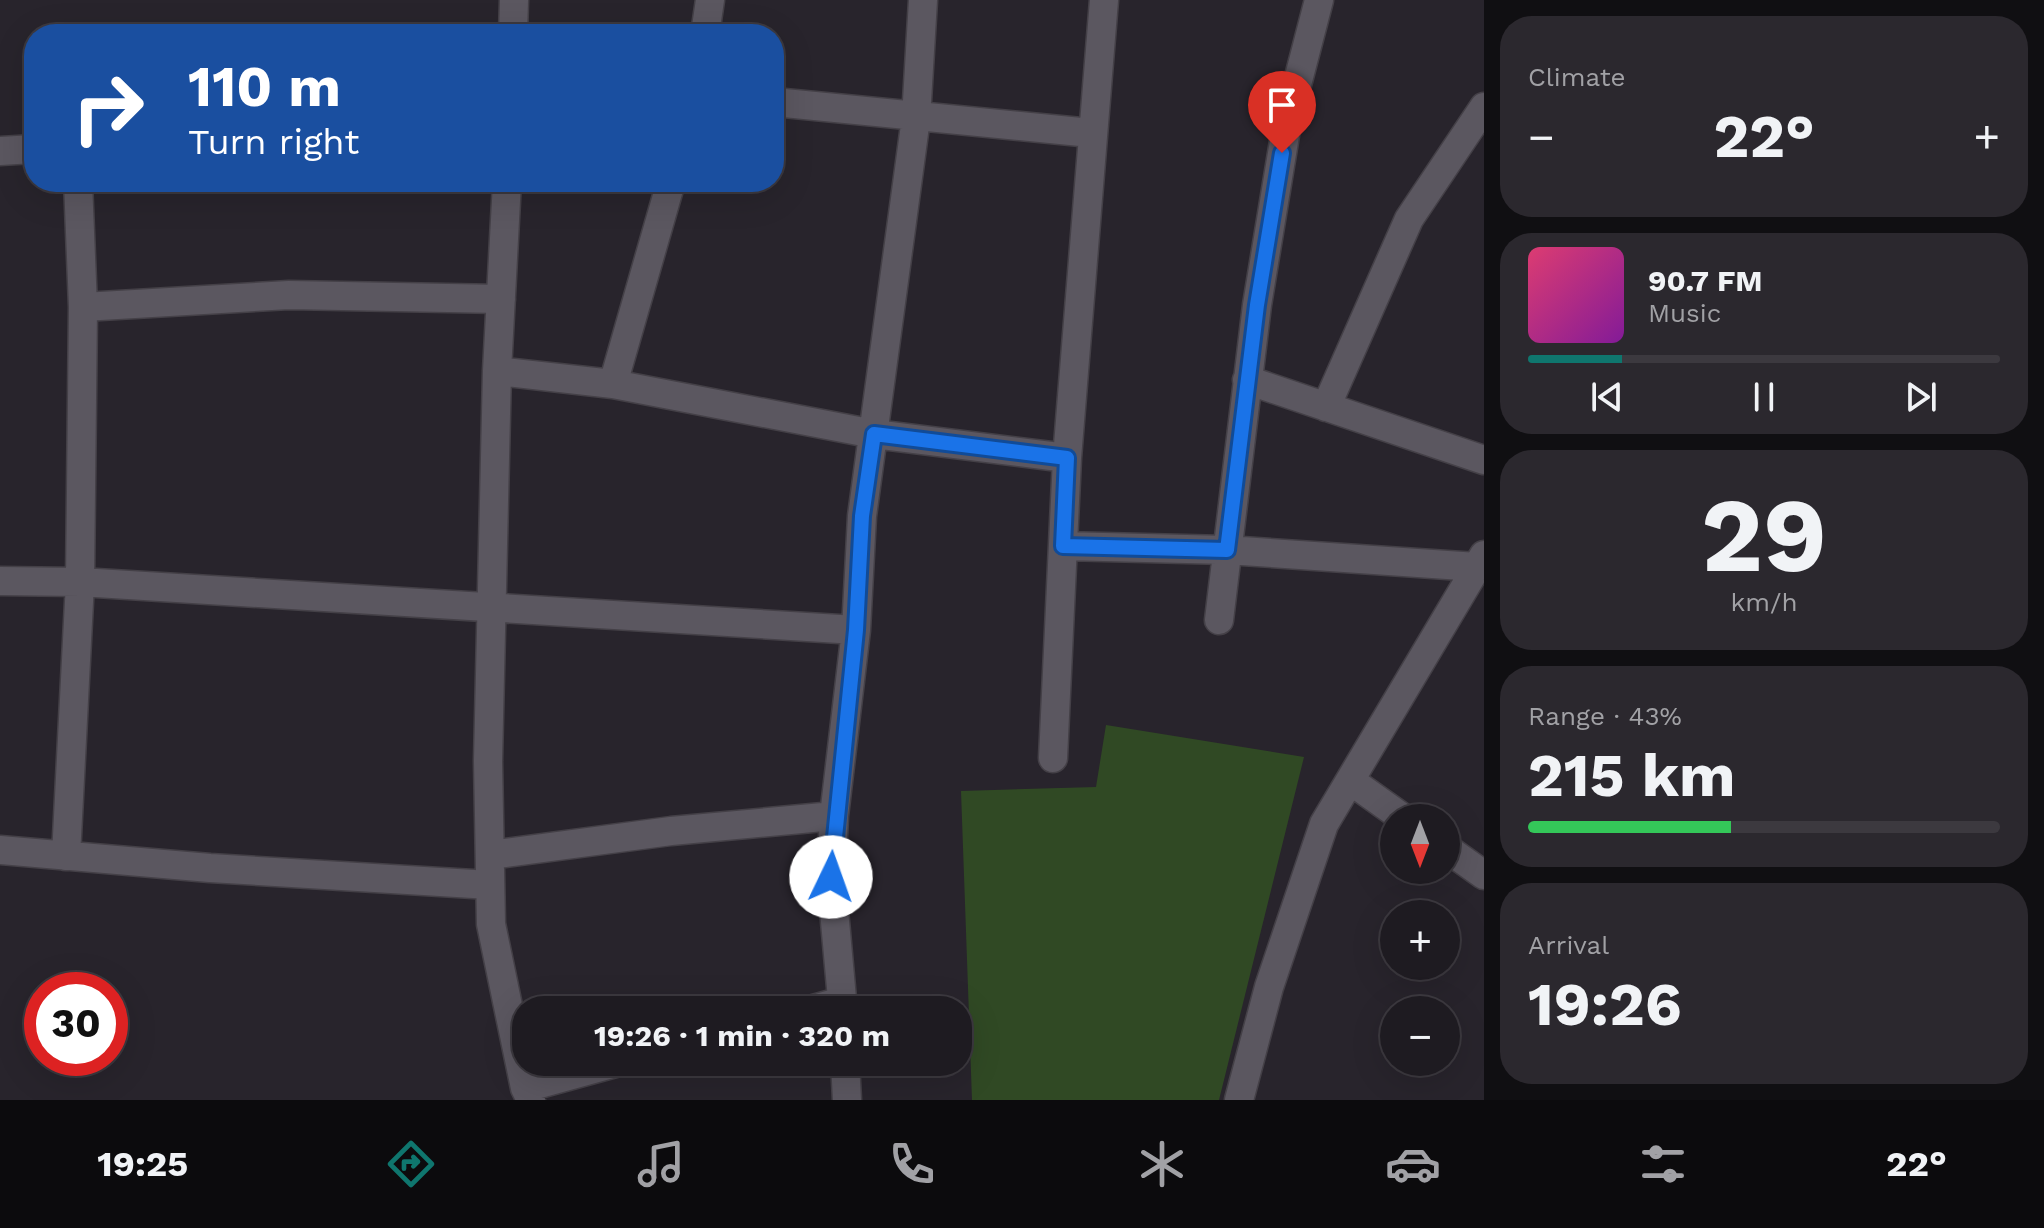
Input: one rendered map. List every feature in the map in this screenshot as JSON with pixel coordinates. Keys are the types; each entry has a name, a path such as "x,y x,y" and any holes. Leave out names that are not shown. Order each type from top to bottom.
{"street":[{"path":"513,24 514,0"},
{"path":"706,24 710,0"},
{"path":"841,996 831,877 834,816 856,630 862,516 916,118 923,0"},
{"path":"1053,758 1067,458 1104,0"},
{"path":"1219,620 1247,380 1287,123 1319,0"},
{"path":"784,103 1091,133"},
{"path":"1326,407 1409,219 1484,107"},
{"path":"0,151 24,150"},
{"path":"66,856 80,582 83,307 78,192"},
{"path":"506,192 497,371 488,761 491,924 528,1094 579,1076"},
{"path":"613,384 668,192"},
{"path":"83,307 289,295 501,299"},
{"path":"497,371 613,384 874,434 1067,458"},
{"path":"1247,380 1484,460"},
{"path":"1063,546 1480,561 1324,824 1269,987 1239,1100"},
{"path":"0,581 80,582 856,630"},
{"path":"1351,781 1383,804"},
{"path":"490,855 671,831 834,816"},
{"path":"0,850 490,885"},
{"path":"1460,858 1484,875"},
{"path":"846,1076 847,1100"}],"green space":[{"path":"1106,725 1304,757 1219,1100 972,1100 972,996 968,996 961,791 1096,787"}],"route":[{"path":"831,877 834,816 856,630 862,516 874,434 1067,458 1063,546 1227,550 1257,305 1282,153"}]}
